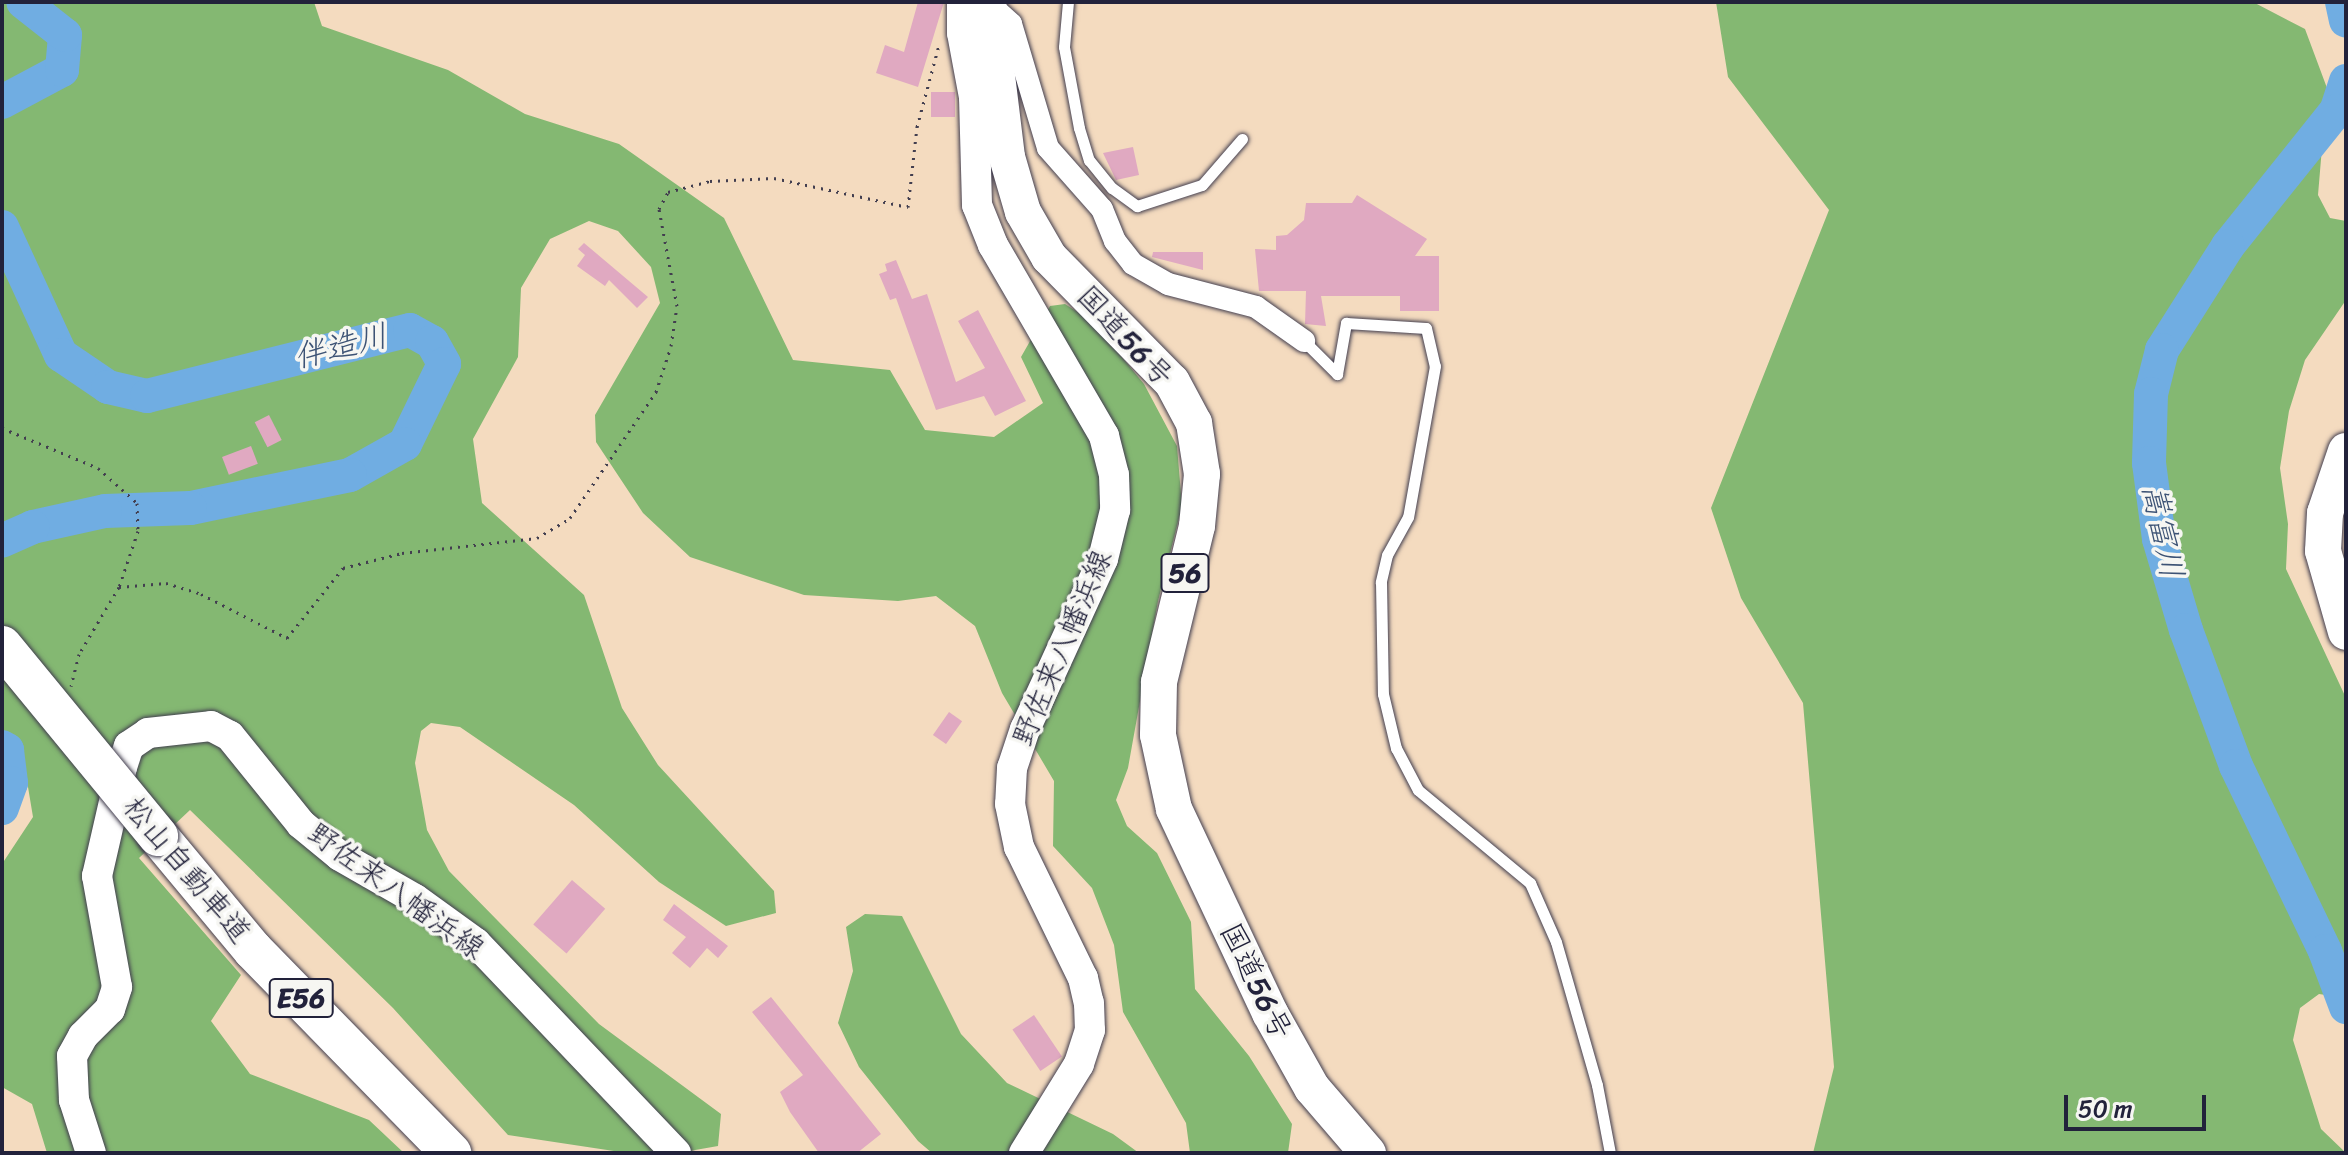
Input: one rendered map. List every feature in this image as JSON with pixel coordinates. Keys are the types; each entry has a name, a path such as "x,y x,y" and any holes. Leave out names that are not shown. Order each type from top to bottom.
{"highway":[{"name":"国道56号","path":"988,2 1007,157 1023,212 1049,257 1172,382 1194,423 1202,474 1197,526 1159,682 1158,735 1174,809 1277,1026 1312,1088 1368,1153"},
{"path":"2346,451 2325,513 2323,551 2346,632"},
{"name":"松山自動車道","path":"2,646 253,950 451,1153"}],"main road":[{"name":"野佐来八幡浜線","path":"962,2 962,33 974,97 977,205 993,245 1104,436 1114,475 1115,510 1103,559 1025,729 1012,768 1010,804 1019,847 1083,978 1089,1003 1090,1030 1079,1064 1024,1153"},
{"name":"野佐来八幡浜線","path":"91,1153 74,1100 72,1056 83,1036 110,1009 117,987 97,876 122,767 129,746 148,733 211,726 230,736 301,824 340,856 415,899 476,943 676,1153"}],"street":[{"path":"988,2 1011,24 1048,148 1102,209 1115,241 1133,264 1168,284 1256,307 1304,341"}],"lane":[{"path":"1068,2 1064,47 1079,128 1089,160 1112,188 1137,206 1202,185 1242,139"},
{"path":"1304,341 1337,374 1346,323 1426,328 1435,366 1408,517 1387,555 1381,582 1383,694 1396,748 1418,790 1530,883 1556,942 1597,1085 1610,1153"}],"path":[{"path":"119,587 166,583 201,594 287,638 343,568 402,553 537,538 570,518 656,392 671,346 677,306 659,209 668,192 710,181 774,178 908,207 917,127 942,35"},
{"path":"2,428 98,468 137,503 138,531 119,587 79,654 69,695"}],"green space":[{"path":"2,2 314,2 322,26 448,70 525,114 619,144 724,218 793,360 890,370 925,430 994,437 1043,403 1021,357 1050,306 1065,304 1093,322 1144,384 1177,446 1182,506 1158,601 1128,768 1116,800 1127,826 1157,853 1191,922 1195,989 1249,1056 1292,1124 1288,1153 1190,1153 1186,1123 1123,1012 1114,945 1092,888 1053,846 1054,781 1002,693 975,626 936,596 898,601 804,595 690,557 643,513 596,442 595,415 660,303 651,267 618,231 589,221 550,239 521,288 518,357 473,439 482,503 584,595 622,708 658,765 774,891 776,913 726,926 659,882 574,805 460,727 431,723 421,731 415,763 427,830 449,871 599,1024 721,1114 718,1146 678,1153 627,1153 508,1135 393,1008 190,810 139,858 241,975 211,1021 250,1074 369,1120 404,1153 47,1153 32,1104 2,1087 2,864 33,817 26,775 2,765"},
{"path":"1716,2 2253,2 2305,29 2327,88 2318,195 2330,218 2346,221 2346,300 2305,360 2289,411 2280,468 2288,524 2286,569 2346,698 2346,998 2319,994 2300,1008 2293,1040 2321,1129 2346,1153 1813,1153 1834,1067 1803,703 1741,598 1711,508 1829,210 1728,77"},
{"path":"865,914 902,916 961,1034 1007,1083 1113,1134 1139,1153 932,1153 918,1141 859,1067 838,1023 853,971 846,927"}],"building":[{"path":"918,2 944,2 918,87 876,73 885,45 904,52"},
{"path":"931,92 955,92 955,117 931,117"},
{"path":"1133,147 1139,175 1116,180 1103,153"},
{"path":"1357,195 1427,239 1415,256 1439,256 1439,311 1400,311 1400,296 1321,296 1326,326 1305,324 1306,291 1259,291 1255,249 1276,250 1276,236 1287,235 1304,220 1306,203 1352,203"},
{"path":"584,243 648,297 637,308 609,280 605,286 577,266 585,255 578,249"},
{"path":"1153,252 1203,252 1203,270 1152,257"},
{"path":"896,260 912,299 927,294 956,382 985,368 958,321 978,310 1026,401 995,416 984,396 936,410 896,298 890,300 879,274 887,271 885,264"},
{"path":"269,415 282,440 267,447 255,422"},
{"path":"251,446 258,464 229,475 222,457"},
{"path":"949,712 962,721 946,744 933,735"},
{"path":"572,880 605,909 566,953 533,925"},
{"path":"674,904 728,946 718,958 707,948 690,968 672,953 686,937 663,920"},
{"path":"771,997 881,1134 857,1153 819,1153 790,1112 780,1092 803,1075 752,1012"},
{"path":"1034,1015 1062,1056 1040,1071 1012,1030"}],"waterway":[{"name":"伴造川","path":"2,102 62,70 65,35 23,2"},
{"name":"嵩富川","path":"2342,2 2346,21"},
{"name":"嵩富川","path":"2346,81 2336,111 2228,246 2162,350 2151,394 2149,463 2159,539 2186,630 2236,766 2325,951 2346,1007"},
{"name":"伴造川","path":"2,227 61,355 108,387 147,396 410,330 432,342 444,364 405,444 350,475 190,508 105,511 33,527 2,541"},
{"name":"伴造川","path":"2,747 7,750 11,783 2,808"}]}
